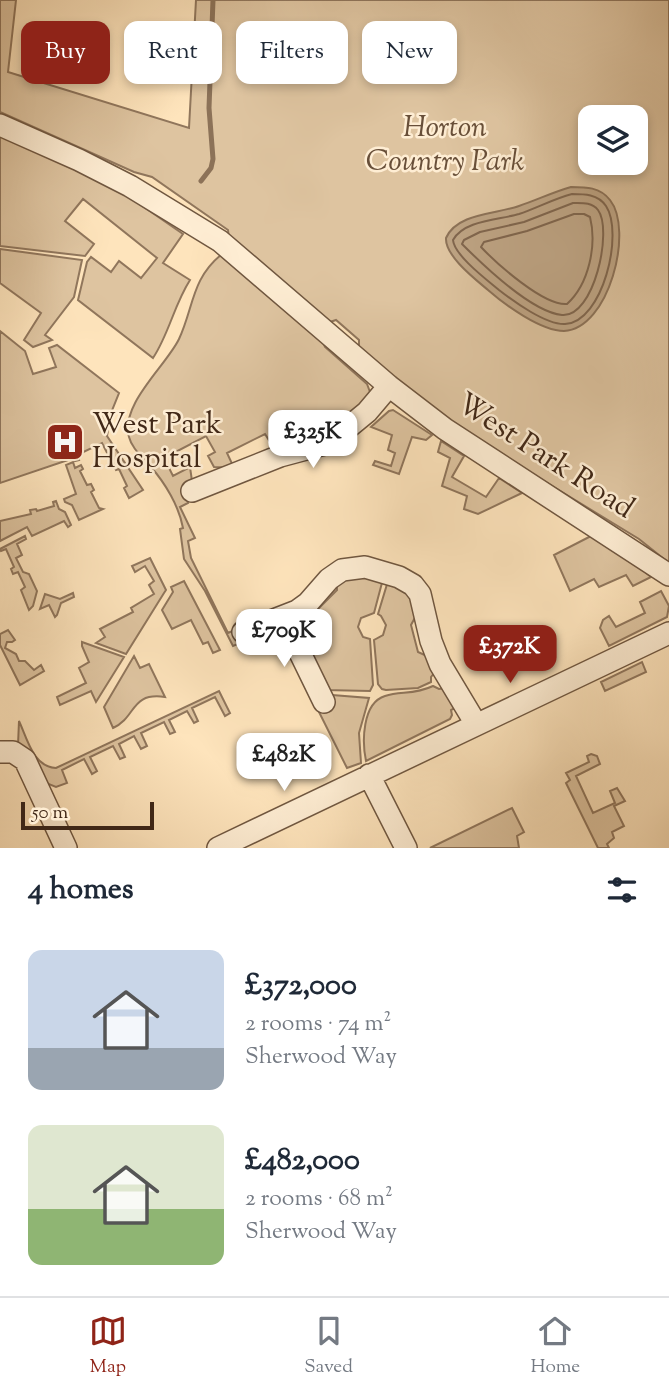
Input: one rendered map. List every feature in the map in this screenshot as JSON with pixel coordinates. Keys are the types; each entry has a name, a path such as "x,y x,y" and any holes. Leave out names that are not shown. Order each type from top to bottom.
{"street":[{"name":"West Park Road","path":"0,125 130,186 220,241 389,386 445,429 669,575"},
{"path":"192,491 268,460 321,446 367,412 389,386"},
{"path":"243,632 283,618 303,607 333,575 349,568 370,568 408,582 420,594 431,641 440,664 475,724"},
{"path":"283,618 324,702"},
{"path":"218,848 669,634"},
{"path":"0,752 13,752 25,760 66,848"},
{"path":"369,775 406,848"}],"green space":[{"name":"Horton Country Park","path":"0,0 16,0 8,72 21,76 21,84 47,84 189,128 191,84 222,84 222,21 195,21 196,0 669,0 669,563 639,539 450,424 359,349 359,340 336,320 327,323 229,238 228,230 152,177 134,172 0,112"},
{"path":"0,130 83,165 183,234 163,263 190,280 153,358 78,300 87,262 91,257 111,272 119,261 141,278 157,258 83,199 65,221 94,244 85,256 0,246"},
{"path":"0,249 82,260 74,297 45,335 52,340 33,347 24,340 41,313 0,283"},
{"path":"222,254 320,335 325,347 367,384 373,400 320,432 321,438 284,441 272,445 265,434 227,453 234,468 214,467 208,456 215,452 206,436 164,458 173,476 190,467 192,481 184,489 188,503 180,507 195,538 188,541 191,558 228,633 235,630 238,644 233,646 205,591 184,559 180,529 183,528 175,503 161,480 133,445 128,424 137,399 179,339 204,273"},
{"path":"0,331 25,351 33,374 56,367 49,348 57,345 119,393 111,413 107,436 143,490 129,498 119,469 116,470 102,443 77,455 79,460 75,461 71,452 71,459 0,483"},
{"path":"393,410 432,435 426,440 412,437 399,474 373,465 375,461 391,466 395,453 388,450 392,435 371,427"},
{"path":"441,441 464,456 452,477 486,497 499,478 522,493 478,514 464,509 467,496 442,486 450,458 438,452"},
{"path":"73,462 75,468 81,465 83,469 80,471 87,485 91,484 94,490 91,492 99,508 103,509 79,520 72,505 64,499 76,494 66,465"},
{"path":"56,501 71,525 68,527 64,521 32,536 27,527 0,541 0,521 31,514 30,510 37,511 54,506 53,502"},
{"path":"25,536 26,539 17,544 22,555 16,558 23,572 29,574 37,591 33,606 29,610 21,590 25,587 18,572 13,574 11,569 14,567 6,549 0,549"},
{"path":"591,536 651,577 633,586 626,575 599,587 594,579 570,591 554,555"},
{"path":"150,558 166,590 126,654 96,643 105,637 100,629 133,612 131,608 154,594 149,585 154,581 145,566 135,572 132,566"},
{"path":"346,576 383,579 374,613 361,618 358,627 363,637 370,639 373,685 370,691 325,690 299,624 300,619 309,612 316,611 337,590 337,583"},
{"path":"184,581 220,650 213,653 208,642 203,644 191,620 172,629 162,610 173,592 171,587"},
{"path":"388,581 409,592 417,614 411,625 418,652 429,657 435,672 431,682 418,688 386,690 378,684 374,640 383,635 386,625 378,614"},
{"path":"661,591 669,606 667,617 609,646 600,628 603,620 609,616 616,627 645,613 640,602"},
{"path":"73,593 74,597 61,603 55,617 49,605 40,609 45,594 60,599"},
{"path":"8,630 15,640 7,642 5,648 34,670 41,665 44,671 20,685 0,645 0,634"},
{"path":"82,642 124,657 96,702 91,691 60,705 57,697 86,683 79,668 89,662"},
{"path":"134,656 140,668 149,664 165,697 145,698 113,728 104,707"},
{"path":"642,662 646,672 605,691 601,682"},
{"path":"433,686 445,688 457,707 451,710 450,719 366,761 365,724 377,700"},
{"path":"219,691 230,713 225,716 215,697 192,708 198,721 194,723 187,711 169,720 175,732 170,734 164,722 141,733 147,746 141,749 134,736 119,744 125,757 120,759 113,746 90,757 97,771 92,774 84,759 62,770 67,783 56,787 46,783 18,745 19,721 36,757 42,763 56,768"},
{"path":"332,695 369,698 359,733 361,763 347,768 317,708"},
{"path":"587,756 597,756 600,764 576,776 593,813 615,803 610,791 617,788 625,801 614,806 624,826 612,832 614,838 607,844 609,848 598,848 566,783 570,780 566,773 589,762"},
{"path":"512,808 524,832 517,836 519,848 430,848"}],"water":[{"path":"571,187 602,192 610,200 617,214 618,254 605,297 594,314 580,326 564,331 534,322 495,296 455,259 446,238 451,230 468,219 519,206"}],"waterway":[{"path":"201,181 211,168 213,159 209,108 213,0"}],"place":[{"name":"West Park Hospital","path":"65,442"}]}
